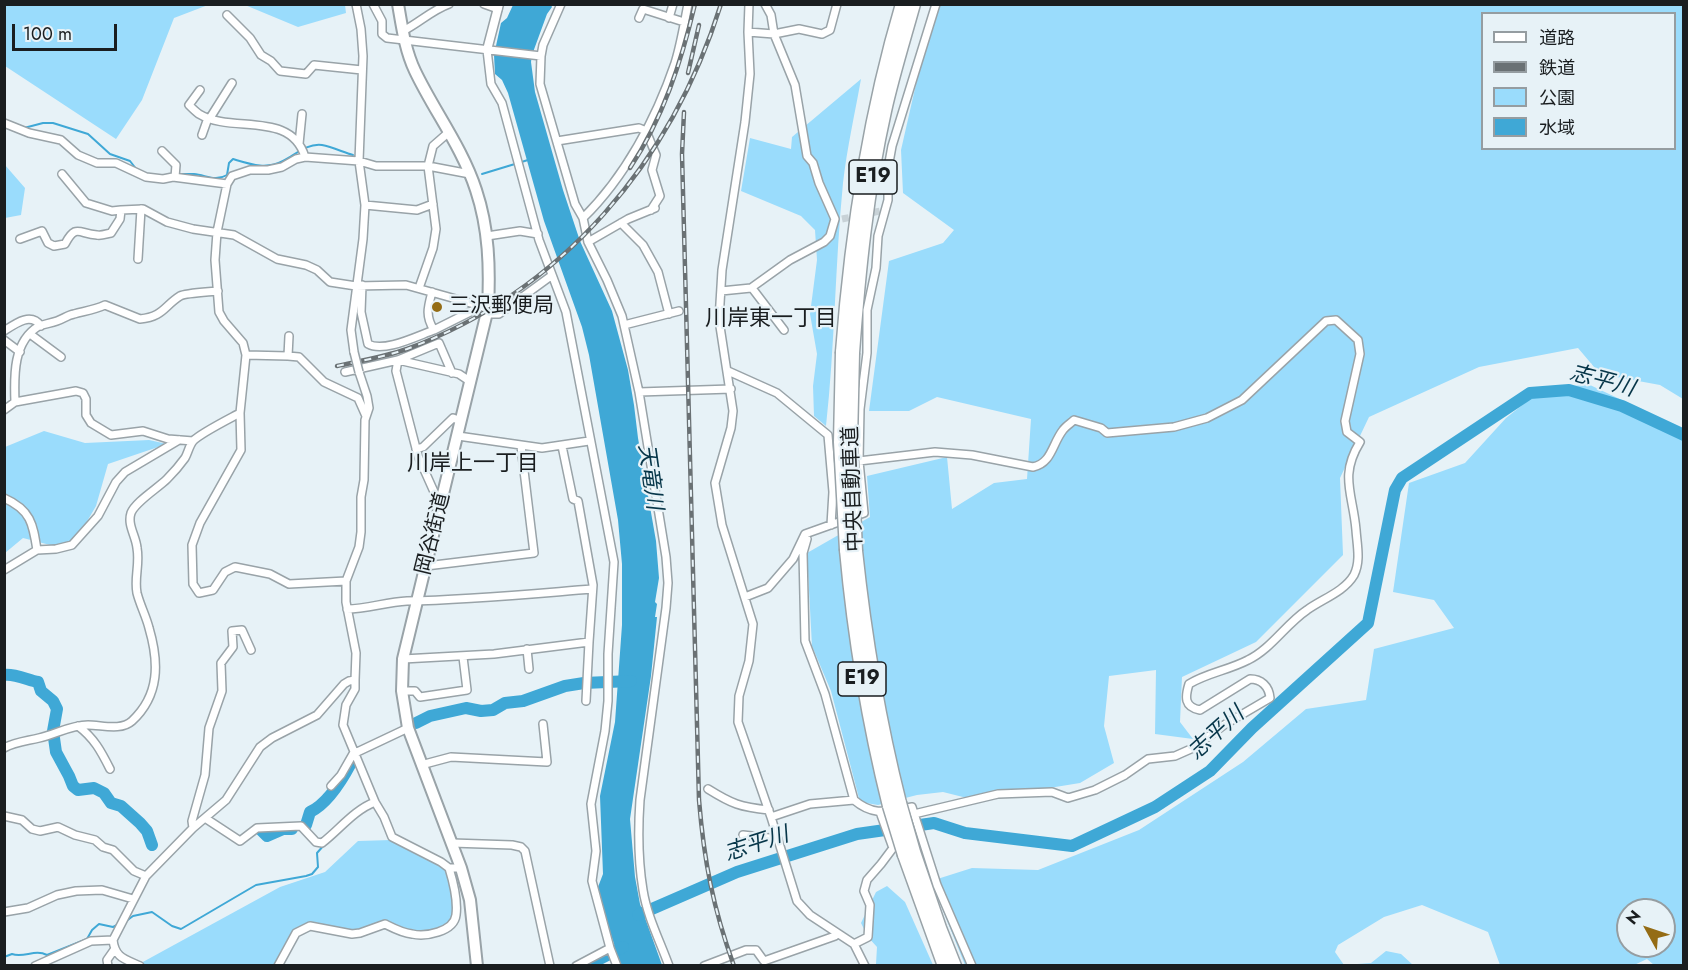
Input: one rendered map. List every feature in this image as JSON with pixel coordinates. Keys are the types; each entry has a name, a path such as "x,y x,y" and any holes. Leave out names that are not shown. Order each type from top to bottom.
{"highway":[{"path":"849,271 851,231 861,156 878,72 897,4"},
{"name":"中央自動車道","path":"848,352 849,271 867,148 902,4"},
{"name":"中央自動車道","path":"914,4 885,113 873,176 848,352 840,442 850,550 876,699 890,807 955,966"},
{"path":"873,176 921,4"},
{"name":"中央自動車道","path":"909,853 944,966"}],"main road":[{"name":"岡谷街道","path":"398,4 404,36 416,72 470,174 482,210 489,256 485,310 471,381 404,659 402,691 408,729 452,843 470,900 477,966"}],"street":[{"path":"356,4 361,29 362,70 359,161 365,205 359,286 351,330 354,352 369,408 366,416 361,504 362,532 346,581 347,609 356,653 355,689 346,705 343,725 353,754 392,837 449,867 461,868"},
{"path":"374,4 382,21 382,34 387,38 404,36 538,55"},
{"path":"404,36 434,6 449,4"},
{"path":"483,4 499,7 490,50 491,84 502,103 538,234 551,276 566,312 614,562 607,711 591,804 596,851 592,881 617,966"},
{"path":"561,4 538,55 540,84 575,204 583,219 588,242 608,280 624,325 639,392 666,557 668,583 640,800 640,856 643,890 648,910 669,966"},
{"path":"669,18 673,4"},
{"path":"583,219 611,186 646,131 675,62 688,4"},
{"path":"749,4 748,86 719,320 733,411 731,428 715,483 722,525 753,624 749,661 739,696 738,722 797,901 810,915 854,944 865,966"},
{"path":"721,291 752,288 790,260 824,242 839,219 819,183 813,163 807,156 795,85 774,34 771,15 765,4"},
{"path":"748,32 774,34 799,29 822,34 830,30 837,4"},
{"path":"745,597 768,588 793,559 805,534 864,513 859,461 860,409 867,352 867,310 876,268 878,236 883,211 888,200 888,168 892,146 936,4"},
{"path":"639,18 643,9 684,22"},
{"path":"227,15 249,38 261,55 271,61 280,71 306,74 314,65 362,70"},
{"path":"202,135 209,118 232,83"},
{"path":"200,90 189,105 200,114 209,118 277,128 302,146 305,157"},
{"path":"299,144 302,114"},
{"path":"4,123 29,133 60,140 78,155 97,163 116,163 146,177 163,179 175,177 226,184"},
{"path":"557,141 639,128 646,131 656,155 652,170 660,196 653,209 621,223 588,242"},
{"path":"420,288 433,248 436,229 428,165 432,146 449,132"},
{"path":"162,151 176,165 175,177"},
{"path":"346,581 289,584 270,574 235,567 225,572 213,590 199,594 193,584 191,558 194,535 241,450 240,413 246,355 243,343 219,312 215,260 226,184 232,176 250,170 282,167 305,157 359,161 376,166 428,165 470,174"},
{"path":"62,174 86,203 111,211 141,209 167,222 193,229 234,235 277,259 306,265 317,270 330,282 359,286 406,285 499,314 551,276"},
{"path":"365,205 417,210 433,204"},
{"path":"138,259 141,209"},
{"path":"20,239 42,231 48,243 54,246 65,244 71,234 76,231 96,236 103,235 111,232 117,226 121,210"},
{"path":"621,223 642,245 658,272 669,314"},
{"path":"487,236 519,231 538,234"},
{"path":"359,286 361,312 368,344 372,346 391,345 485,310"},
{"path":"752,288 784,330"},
{"path":"15,402 14,370 20,352 30,334 41,326 105,305 145,319 158,315 180,296 218,291"},
{"path":"432,292 427,310 429,322 434,330"},
{"path":"624,325 679,311"},
{"path":"4,330 18,321 31,318 37,320 41,326"},
{"path":"859,461 935,452 972,455 1034,467 1041,465 1049,457 1063,429 1074,420 1107,432 1120,432 1174,427 1220,412 1242,400 1326,321 1336,320 1358,340 1360,354 1345,421 1347,432 1360,442 1348,467 1347,483 1354,514 1359,563 1353,576 1343,588 1304,612 1249,660 1198,679 1189,684 1186,695 1187,704 1200,710 1250,679 1257,679 1266,685 1270,698 1224,725 1193,748 1175,756 1148,759 1125,774 1068,798 1052,792 998,794 914,813"},
{"path":"30,334 61,357"},
{"path":"288,356 289,336"},
{"path":"4,340 20,352"},
{"path":"345,372 398,360 438,343 452,373"},
{"path":"246,355 299,357 324,382 358,398 366,416"},
{"path":"398,360 452,373 471,381"},
{"path":"398,360 396,371 416,449 435,494 443,497"},
{"path":"728,372 777,393 828,435 833,492 831,525"},
{"path":"639,392 731,389"},
{"path":"4,410 15,402 76,391 83,393 86,399 86,415 91,423 111,435 143,431 193,441"},
{"path":"4,748 78,726 123,727 138,715 147,702 156,672 150,630 137,591 136,577 140,564 137,544 130,526 130,516 138,503 176,470 193,441 240,413"},
{"path":"416,449 423,447 453,418 461,421"},
{"path":"458,436 542,448 589,441"},
{"path":"4,570 37,550 72,545 98,516 116,482 125,472 179,440"},
{"path":"426,566 534,553 521,446"},
{"path":"562,446 573,499 579,501 592,589 586,701"},
{"path":"4,498 26,512 33,524 37,550"},
{"path":"812,531 803,553 805,641 825,694 854,800 863,808 912,807 937,885 972,966"},
{"path":"347,609 392,602 592,589"},
{"path":"193,828 192,820 205,776 209,728 222,692 221,663 233,647 232,631 242,630 251,650"},
{"path":"404,659 464,657 588,642"},
{"path":"527,649 529,669"},
{"path":"402,691 415,690 420,697 466,690 464,657"},
{"path":"140,966 120,956 114,950 113,940 146,876 193,828 226,800 260,747 272,738 317,715 344,684 355,680"},
{"path":"421,765 451,757 547,762 543,724"},
{"path":"78,726 100,748 110,769"},
{"path":"331,786 341,775 353,754 408,729"},
{"path":"708,789 732,804 770,814 810,804 854,800"},
{"path":"205,818 240,841 257,828 301,826 316,842 322,843 340,830 360,810 375,802"},
{"path":"890,807 893,848"},
{"path":"4,816 22,820 32,829 40,831 58,827 75,835 95,840 103,847 113,850 134,871 146,876"},
{"path":"743,836 778,838"},
{"path":"854,944 868,937 870,905 864,891 867,880 893,848 921,839"},
{"path":"452,843 512,844 525,852 550,966"},
{"path":"278,966 296,933 310,926 352,934 385,924 412,935 447,929 456,915 453,881 449,867"},
{"path":"4,912 28,908 57,895 83,891 102,890 133,899"},
{"path":"704,966 746,950 756,950 764,961 835,936 837,933"},
{"path":"35,966 91,941 113,940"},
{"path":"576,966 610,948"},
{"path":"108,966 107,960 114,950"},
{"path":"284,955 285,966"}],"green space":[{"path":"5,4 208,5 174,18 142,100 116,139 5,66"},
{"path":"245,5 345,5 346,13 298,27"},
{"path":"934,5 1683,5 1683,399 1660,385 1600,374 1578,348 1479,367 1369,417 1340,478 1343,555 1256,642 1182,677 1180,722 1193,739 1155,734 1156,670 1109,676 1104,726 1114,763 1080,783 975,800 943,792 917,795 878,805 860,802 831,691 812,646 807,553 870,517 867,476 947,457 952,509 994,483 1027,479 1031,419 937,397 909,411 869,411 889,261 943,243 954,230 903,193 901,150"},
{"path":"861,79 843,183 826,426 814,416 813,386 817,354 810,314 817,260 815,230 801,216 741,191 750,138 791,149 792,137"},
{"path":"5,165 25,188 21,215 5,218"},
{"path":"1590,385 1683,429 1683,965 1654,965 1647,959 1632,966 1500,965 1488,932 1422,905 1384,917 1338,945 1335,952 1344,965 965,965 931,881 972,868 1038,870 1139,830 1243,762 1306,709 1366,700 1374,649 1454,628 1434,600 1393,592 1409,483 1465,463 1506,418 1545,387"},
{"path":"44,431 85,443 149,440 167,444 108,464 96,506 75,542 54,546 23,538 5,553 5,447"},
{"path":"391,840 444,867 450,882 453,909 450,920 443,926 416,932 382,922 351,930 312,922 295,930 274,965 145,966 141,963 280,887 325,872 358,841"},
{"path":"887,886 905,902 933,965 876,964 877,947 868,937 861,923 876,892"},
{"path":"1386,951 1401,954 1413,965 1344,965 1371,963"}],"water":[{"path":"513,5 551,5 552,7 547,14 532,55 535,92 580,241 612,311 628,370 656,541 659,578 655,602 657,604 655,617 657,617 651,676 630,819 635,877 640,904 662,965 621,965 603,911 598,887 603,874 600,796 615,722 622,625 622,564 618,520 582,327 544,221 508,93 502,80 495,74 494,55 501,23 507,18"}],"waterway":[{"path":"24,128 53,123 88,134 110,154 130,161 137,170"},
{"path":"160,176 194,174 218,178 227,175 229,163 233,159 258,165 277,164 306,148 317,145 353,155"},
{"path":"482,174 528,160"},
{"name":"志平川","path":"638,915 737,872 857,834 934,823 965,833 1072,846 1155,807 1210,771 1252,728 1368,623 1395,490 1402,478 1530,393 1569,390 1622,406 1684,435"},
{"path":"4,675 38,682 41,691 53,701 57,709 53,731 56,752 73,786 78,790 94,788 104,793 111,803 121,806 140,823 147,831 152,845"},
{"path":"416,723 430,716 466,708 481,711 493,710 505,703 523,701 565,686 631,681"},
{"path":"306,825 310,812 339,784 351,763"},
{"path":"331,840 351,821"},
{"path":"261,830 267,836 283,829 292,829"},
{"path":"125,922 133,916 152,912 172,926 181,929 256,885 312,874 318,867 317,853 324,845"},
{"path":"4,957 12,954 43,953 47,955 87,939 99,924 113,927 119,924"},
{"path":"586,966 623,947"}],"tunnel":[{"path":"842,219 880,211"}],"railway":[{"path":"630,168 652,130 670,89 695,4"},
{"path":"337,366 407,349 463,324 515,293 562,256 604,214 641,167 673,116 700,62 721,4"},
{"path":"688,73 699,25"},
{"path":"684,112 682,154 699,800 710,884 734,966"}],"place":[{"name":"三沢郵便局","path":"437,307"}],"district":[{"name":"川岸東一丁目","path":"771,320"},
{"name":"川岸上一丁目","path":"473,465"}],"water label":[{"name":"天竜川","path":"649,477"}]}
